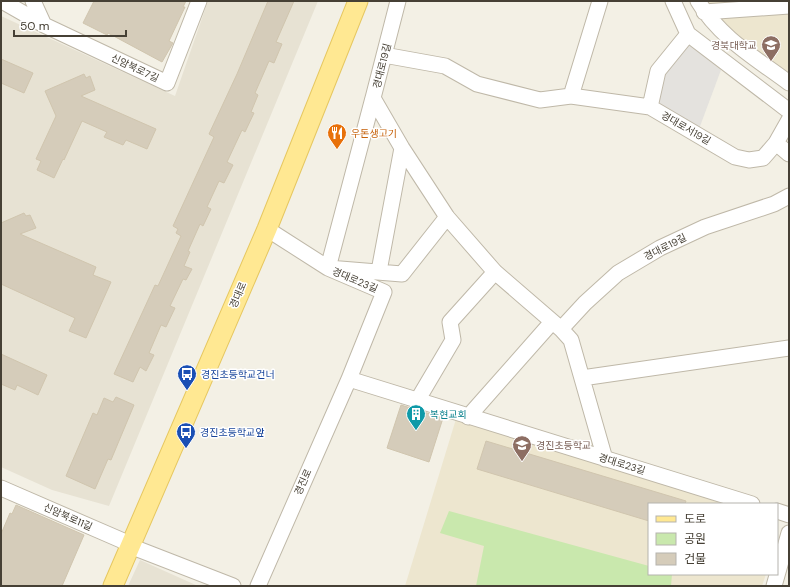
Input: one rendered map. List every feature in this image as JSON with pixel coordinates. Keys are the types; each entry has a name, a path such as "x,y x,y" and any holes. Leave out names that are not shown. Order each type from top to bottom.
{"main road":[{"name":"경대로","path":"114,586 267,229 358,1"}],"street":[{"name":"신암북로7길","path":"2,1 44,24 167,83 199,1"},
{"path":"33,1 44,24"},
{"name":"경대로19길","path":"398,1 373,98 402,148 447,217 495,272 571,340 605,459"},
{"path":"570,96 600,1"},
{"path":"673,1 688,34 789,111"},
{"path":"701,6 789,6"},
{"path":"701,6 724,34 789,83"},
{"path":"650,107 658,71 688,34"},
{"name":"경대로서19길","path":"384,55 445,66 477,84 540,100 570,96 650,107 735,157 749,160 763,158 776,143"},
{"name":"경대로23길","path":"328,268 373,98"},
{"path":"789,120 776,143 789,154"},
{"path":"379,272 402,148"},
{"name":"경대로19길","path":"468,417 508,371 556,325 585,303 618,273 660,248 704,227 774,204 789,196"},
{"path":"328,268 402,274 447,217"},
{"name":"경대로23길","path":"267,229 328,268 384,292 349,379 749,503"},
{"path":"417,401 453,340 450,322 495,272"},
{"path":"582,378 789,348"},
{"name":"경진로","path":"258,586 349,379"},
{"name":"신암북로11길","path":"2,492 121,540 130,546"},
{"path":"778,512 789,515"},
{"path":"778,572 789,533"},
{"path":"130,546 233,586"},
{"path":"774,586 777,575"}],"shaded area":[{"path":"208,1 318,1 109,506 52,490 1,467 1,16 175,96"},
{"name":"경북대학교","path":"694,1 789,1 789,89 716,36"},
{"path":"689,44 721,70 699,129 656,103 664,71"},
{"name":"경진초등학교","path":"456,419 741,503 648,503 648,575 766,575 762,586 405,586"},
{"path":"140,560 198,586 128,586"}],"green space":[{"path":"449,511 648,566 648,575 672,575 671,586 476,586 484,546 440,533"}],"building":[{"path":"94,1 186,1 183,7 185,7 169,41 173,43 162,62 108,33 107,35 83,23"},
{"path":"268,1 294,1 276,42 282,44 274,63 269,61 255,93 258,95 251,112 254,113 245,132 242,130 227,162 233,165 224,183 219,181 207,207 211,209 203,226 200,224 188,251 190,252 184,266 192,269 186,280 183,279 170,306 175,308 166,327 161,325 149,353 154,355 146,371 140,367 133,382 114,374 155,285 158,286 181,236 176,233 178,229 173,226 214,137 209,134 237,74"},
{"path":"1,59 33,73 24,93 1,83"},
{"path":"84,74 86,78 90,76 95,90 81,96 156,129 147,149 126,140 123,145 104,137 107,132 82,121 54,178 37,170 41,161 36,159 56,116 45,91"},
{"path":"24,213 26,216 30,215 36,228 20,234 96,267 93,275 111,282 86,338 69,331 75,318 1,284 1,223"},
{"path":"1,354 47,375 38,395 17,385 15,390 1,384"},
{"path":"116,397 134,405 111,460 108,459 95,489 66,476 93,413 97,415 104,398 113,402"},
{"name":"복현교회","path":"401,405 443,418 429,462 387,448"},
{"path":"486,441 686,501 685,503 648,503 648,521 477,469"},
{"path":"16,505 84,535 62,586 1,586 1,534 10,513 12,514"}],"place":[{"name":"경북대학교","path":"771,62"},
{"name":"우돈생고기","path":"337,150"},
{"name":"경진초등학교건너","path":"187,391"},
{"name":"복현교회","path":"416,431"},
{"name":"경진초등학교앞","path":"186,449"},
{"name":"경진초등학교","path":"522,462"}]}
